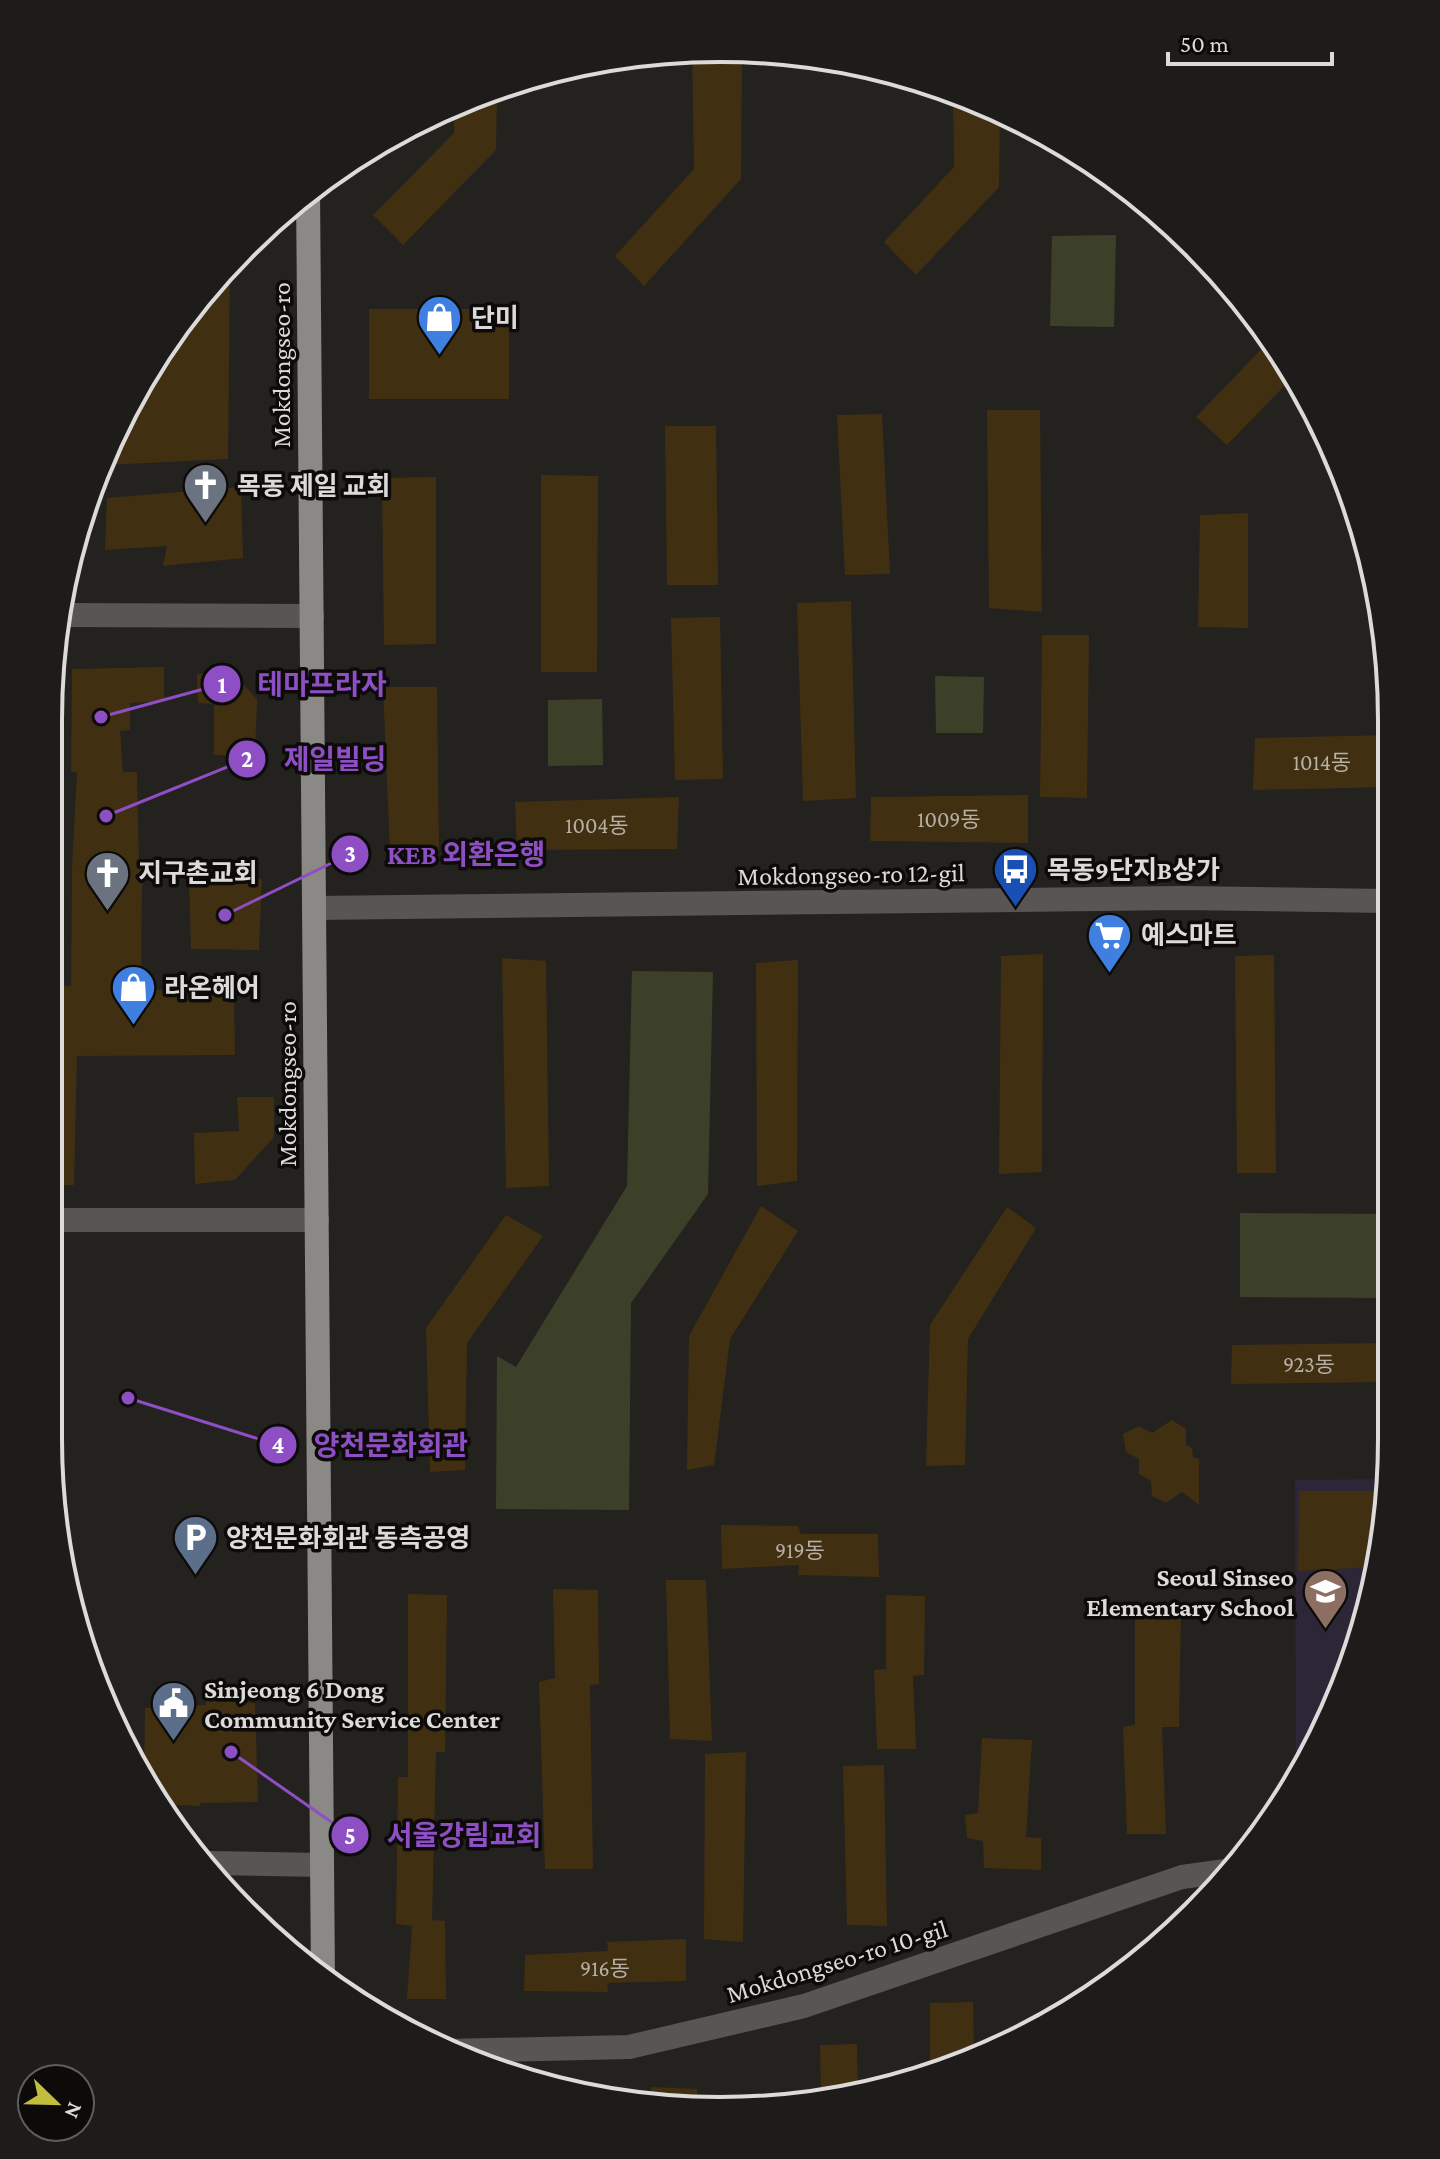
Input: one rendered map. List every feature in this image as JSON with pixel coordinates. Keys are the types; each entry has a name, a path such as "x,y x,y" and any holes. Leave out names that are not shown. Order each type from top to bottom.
{"main road":[{"name":"Mokdongseo-ro","path":"308,207 323,1964"}],"street":[{"path":"71,615 312,616"},
{"name":"Mokdongseo-ro 12-gil","path":"314,908 1181,898 1378,901"},
{"path":"62,1220 317,1220"},
{"path":"217,1863 322,1865"},
{"name":"Mokdongseo-ro 10-gil","path":"477,2050 629,2047 804,2006 1182,1877 1215,1872"}],"shaded area":[{"name":"Seoul Sinseo Elementary School","path":"1377,1479 1356,1609 1328,1691 1296,1757 1295,1480"}],"green space":[{"path":"1116,235 1114,327 1050,326 1052,236"},
{"path":"935,676 984,677 983,733 936,733"},
{"path":"602,699 603,765 548,766 548,700"},
{"path":"632,971 713,972 708,1194 631,1303 629,1510 496,1509 497,1356 516,1367 627,1186"},
{"path":"1240,1213 1378,1214 1378,1298 1240,1297"}],"building":[{"path":"692,63 742,63 741,179 644,286 615,256 694,169"},
{"path":"497,101 496,150 403,245 373,215 454,133 454,118"},
{"path":"953,105 1000,125 999,187 916,275 884,242 954,167"},
{"path":"230,281 228,459 114,465 150,391 173,354"},
{"path":"369,309 509,309 509,399 369,399"},
{"path":"1263,348 1286,384 1227,445 1196,417"},
{"path":"987,410 1040,410 1042,612 989,608"},
{"path":"882,414 890,574 845,575 837,415"},
{"path":"665,426 716,426 718,585 667,585"},
{"path":"541,475 598,476 597,672 541,672"},
{"path":"436,477 436,644 384,645 382,478"},
{"path":"241,487 243,558 163,566 167,546 105,550 107,498"},
{"path":"1248,513 1248,628 1198,627 1200,515"},
{"path":"851,601 856,798 803,801 797,603"},
{"path":"720,617 723,779 675,780 671,618"},
{"path":"1042,635 1089,635 1087,798 1040,797"},
{"path":"164,667 164,701 130,703 130,730 120,731 123,772 137,772 139,867 142,867 141,989 234,994 235,1055 77,1056 74,1185 62,1185 62,986 71,986 77,772 71,772 72,669"},
{"path":"232,672 257,699 255,756 214,755 214,704 198,703 197,674"},
{"path":"383,687 437,687 439,851 390,852"},
{"path":"1378,735 1378,787 1253,790 1255,738"},
{"path":"1028,795 1028,843 870,841 871,797"},
{"path":"679,797 677,849 517,850 515,802"},
{"path":"262,879 259,950 191,949 189,881"},
{"path":"1043,954 1042,1172 999,1174 1001,956"},
{"path":"1274,955 1276,1173 1237,1173 1235,956"},
{"path":"502,958 546,961 549,1186 506,1188"},
{"path":"798,960 797,1181 757,1186 756,963"},
{"path":"237,1097 274,1097 274,1137 235,1180 195,1184 194,1133 239,1131"},
{"path":"761,1206 798,1231 730,1339 714,1465 687,1470 689,1336"},
{"path":"1007,1207 1036,1228 968,1339 965,1465 926,1466 930,1325"},
{"path":"506,1215 543,1236 467,1343 465,1470 430,1472 426,1328"},
{"path":"1378,1343 1378,1382 1231,1384 1232,1345"},
{"path":"1172,1420 1186,1429 1186,1445 1192,1448 1193,1457 1199,1459 1199,1505 1182,1492 1166,1503 1152,1496 1151,1481 1139,1474 1139,1459 1126,1452 1123,1434 1139,1426 1152,1433"},
{"path":"1299,1491 1376,1491 1365,1567 1298,1571"},
{"path":"721,1525 798,1526 801,1534 878,1534 879,1577 798,1575 799,1565 722,1569"},
{"path":"666,1580 706,1580 712,1741 670,1739"},
{"path":"553,1589 598,1590 599,1684 590,1685 593,1869 545,1869 539,1682 555,1678"},
{"path":"408,1594 447,1595 445,1752 436,1752 432,1920 445,1921 446,1999 407,1999 412,1926 396,1924 398,1777 408,1777"},
{"path":"886,1595 925,1596 924,1675 913,1676 916,1749 877,1749 874,1670 886,1669"},
{"path":"1135,1608 1181,1609 1179,1727 1162,1727 1166,1834 1127,1834 1123,1727 1135,1725"},
{"path":"206,1701 255,1703 258,1802 173,1805 150,1768 144,1757 145,1708 206,1705"},
{"path":"982,1738 1032,1740 1026,1837 1041,1838 1041,1870 984,1868 983,1841 967,1838 965,1815 978,1813"},
{"path":"746,1752 743,1942 704,1939 705,1754"},
{"path":"884,1765 887,1926 847,1925 843,1766"},
{"path":"686,1939 686,1981 607,1983 608,1992 524,1991 525,1955 608,1951 607,1942"},
{"path":"973,2002 974,2046 930,2063 930,2003"},
{"path":"857,2044 858,2082 821,2089 820,2045"},
{"path":"651,2087 697,2089 697,2096 651,2093"}],"place":[{"name":"단미","path":"440,357"},
{"name":"목동 제일 교회","path":"206,525"},
{"name":"테마프라자","path":"101,717"},
{"name":"제일빌딩","path":"106,816"},
{"name":"목동9단지B상가","path":"1016,909"},
{"name":"지구촌교회","path":"107,912"},
{"name":"KEB 외환은행","path":"225,915"},
{"name":"예스마트","path":"1110,974"},
{"name":"라온헤어","path":"133,1027"},
{"name":"양천문화회관","path":"128,1398"},
{"name":"양천문화회관 동측공영","path":"195,1577"},
{"name":"Seoul Sinseo Elementary School","path":"1325,1631"},
{"name":"Sinjeong 6 Dong Community Service Center","path":"173,1743"},
{"name":"서울강림교회","path":"231,1752"}]}
